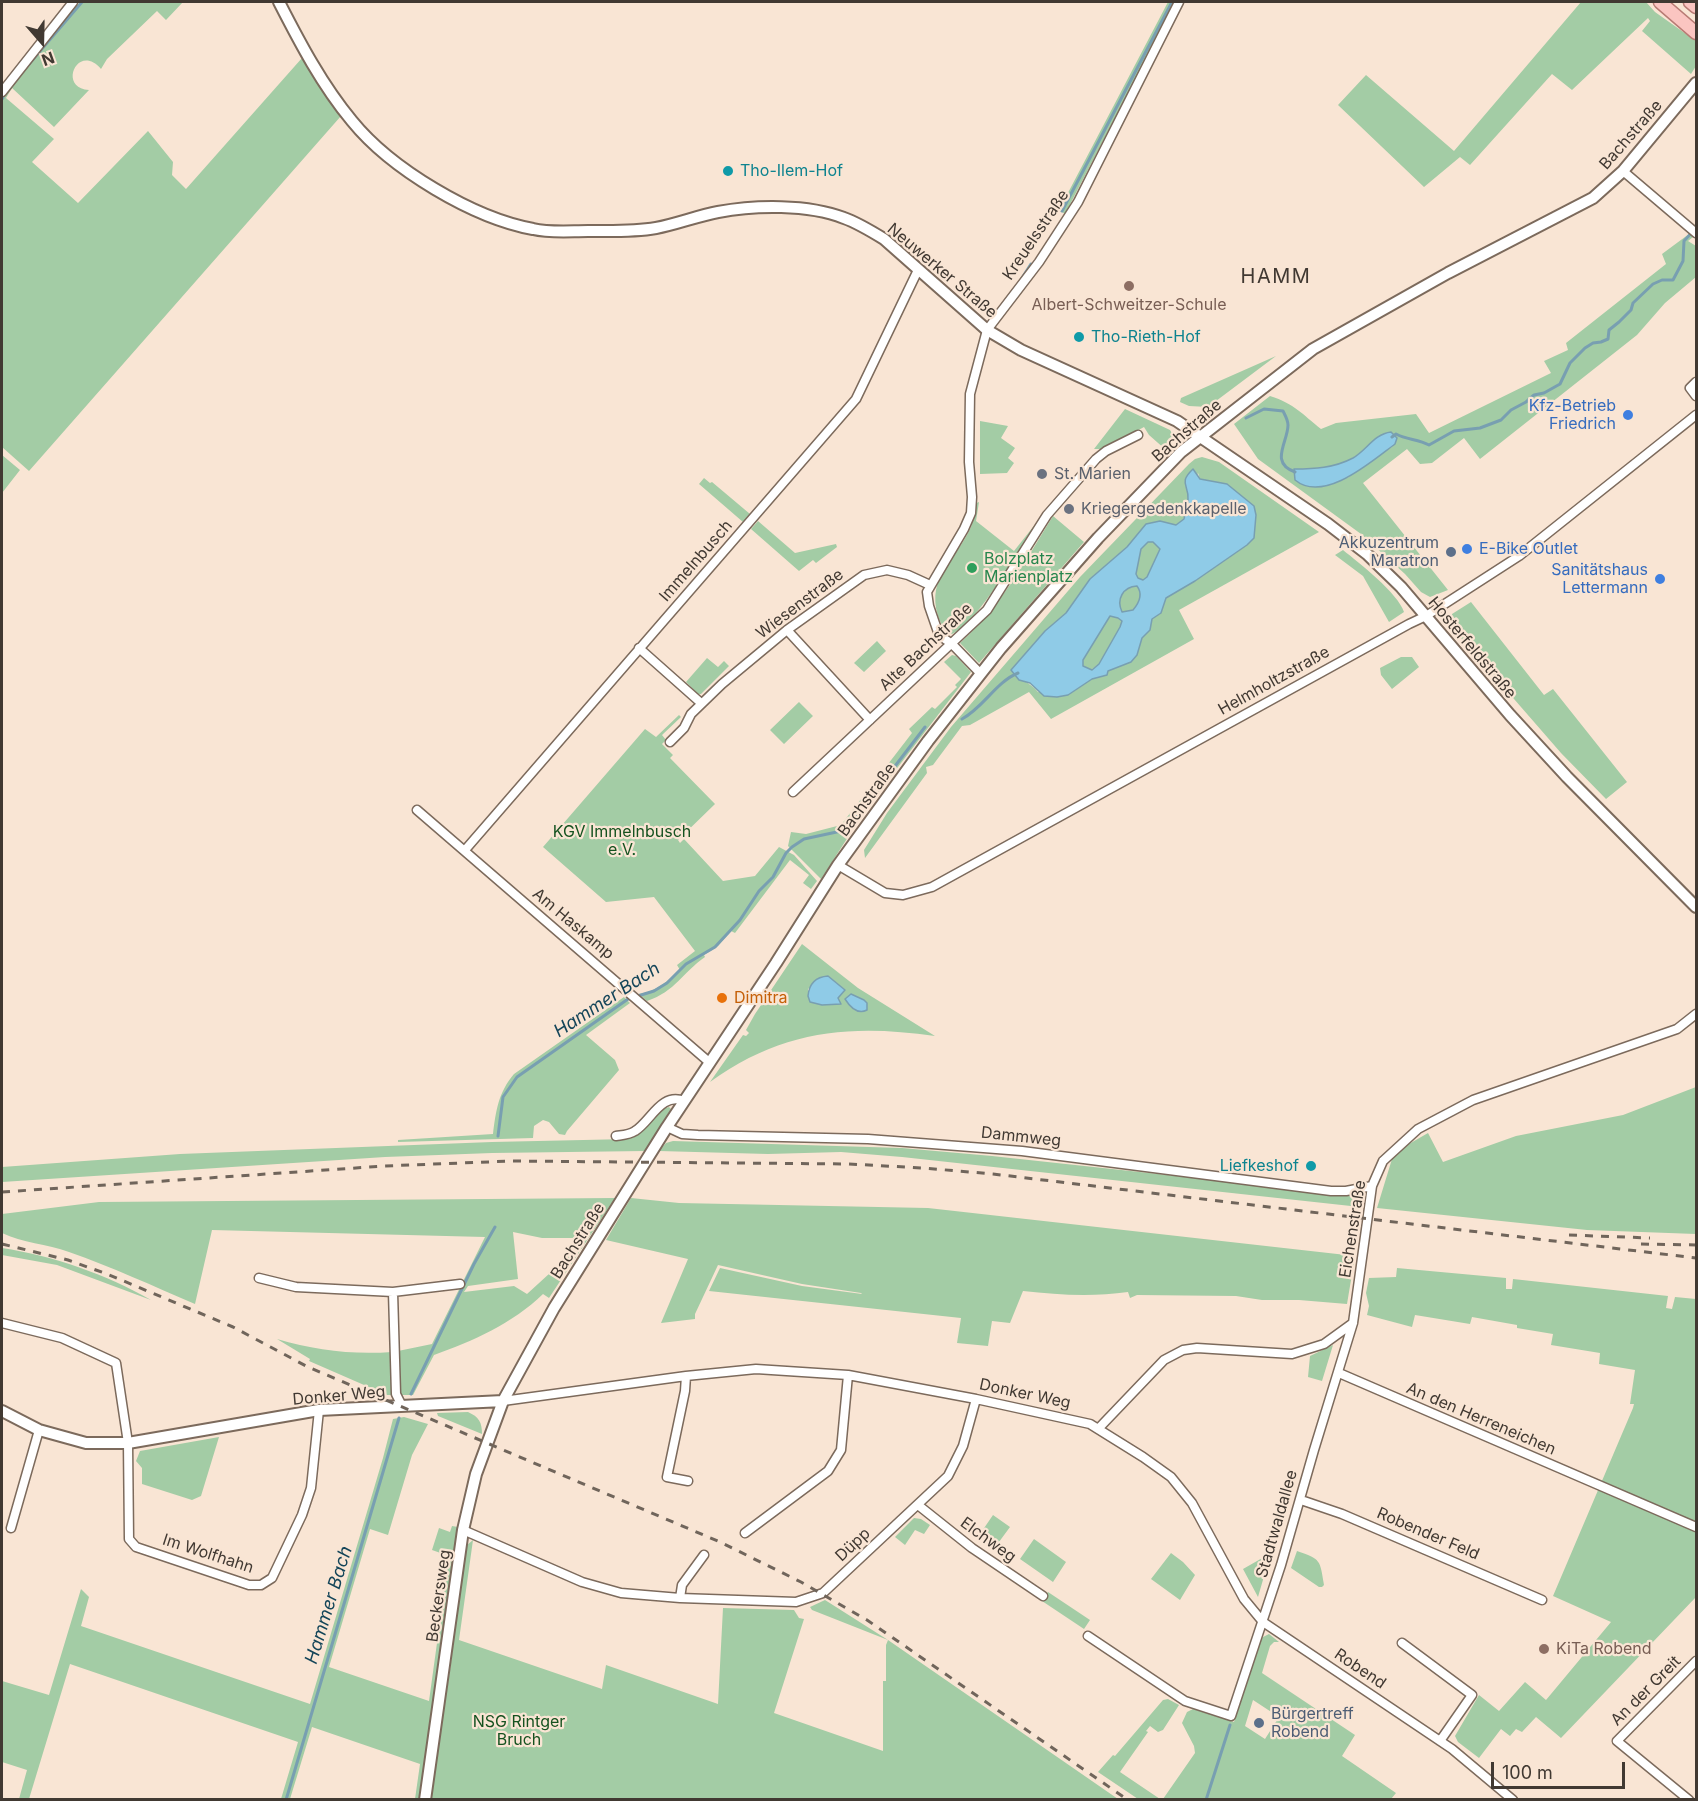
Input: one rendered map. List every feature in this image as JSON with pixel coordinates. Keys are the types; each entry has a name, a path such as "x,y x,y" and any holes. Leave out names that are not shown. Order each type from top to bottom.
{"main road":[{"path":"1660,2 1696,33"},
{"path":"1690,2 1696,8"}],"street":[{"path":"2,92 73,2"},
{"name":"Neuwerker Straße","path":"279,2 322,80 354,123 403,169 460,203 499,221 535,230 625,231 655,228 717,212 745,208 782,208 842,217 865,227 884,239 987,330 1021,350 1177,421 1200,436"},
{"name":"Kreuelsstraße","path":"930,585 964,529 971,513 970,394 987,330 1039,262 1078,202 1179,2"},
{"name":"Bachstraße","path":"503,1401 554,1308 667,1127 838,865 980,674 1098,538 1181,452 1313,349 1448,273 1593,198 1623,171 1696,83"},
{"path":"1623,171 1694,231"},
{"name":"Immelnbusch","path":"465,850 856,399 918,270"},
{"path":"1696,382 1690,387 1696,396"},
{"name":"Helmholtzstraße","path":"838,865 885,893 903,895 925,891 1426,616 1519,556 1696,416"},
{"name":"Alte Bachstraße","path":"794,792 987,610 1047,514 1096,459 1106,451 1138,435"},
{"name":"Hosterfeldstraße","path":"1200,436 1328,524 1367,554 1426,616 1510,715 1567,777 1696,907"},
{"name":"Wiesenstraße","path":"670,742 684,728 690,714 701,703 787,630 864,575 886,570 908,575 930,585"},
{"path":"930,585 927,592 939,635 952,644 980,674"},
{"path":"787,630 870,720"},
{"path":"639,648 701,703"},
{"name":"Am Haskamp","path":"417,810 710,1062"},
{"name":"Eichenstraße","path":"1353,1323 1372,1186 1383,1161 1412,1134 1433,1120 1473,1100 1677,1029 1696,1014"},
{"path":"616,1136 629,1135 636,1131 667,1099 677,1098 684,1101"},
{"name":"Dammweg","path":"667,1127 689,1135 868,1139 1022,1151 1331,1191 1346,1191 1372,1186"},
{"path":"259,1278 296,1287 393,1292 460,1284"},
{"path":"393,1292 396,1394 402,1406"},
{"name":"Im Wolfhahn","path":"2,1323 62,1338 116,1363 128,1443 129,1539 136,1547 249,1585 261,1585 272,1578 302,1515 311,1488 319,1410"},
{"path":"1100,1428 1164,1360 1183,1350 1197,1348 1292,1354 1324,1344 1353,1323"},
{"name":"Stadtwaldallee","path":"1088,1636 1185,1701 1231,1716 1301,1500 1353,1323"},
{"name":"Donker Weg","path":"2,1411 39,1430 86,1443 128,1443 319,1410 503,1401 686,1376 756,1369 848,1375 976,1399 1100,1428 1171,1477 1192,1503 1245,1599 1263,1622"},
{"name":"An den Herreneichen","path":"1339,1373 1696,1527"},
{"path":"745,1533 828,1471 841,1450 848,1375"},
{"path":"686,1376 685,1391 666,1477 688,1481"},
{"name":"Düpp","path":"463,1530 582,1582 621,1593 680,1598 796,1602 823,1593 948,1476 963,1446 976,1399"},
{"name":"Beckersweg","path":"425,1800 463,1530 476,1474 503,1401"},
{"path":"11,1528 39,1430"},
{"name":"Robender Feld","path":"1301,1500 1342,1514 1542,1600"},
{"name":"Elchweg","path":"918,1505 972,1548 1043,1596"},
{"path":"680,1598 682,1585 704,1555"},
{"name":"Robend","path":"1263,1622 1440,1741 1513,1800"},
{"path":"1402,1643 1472,1695 1440,1741"},
{"name":"An der Greit","path":"1689,1800 1617,1742 1696,1661"}],"green space":[{"path":"80,2 183,2 166,20 157,11 107,59 101,69 93,62 79,63 74,69 74,82 79,87 89,90 54,127 12,88 6,98 54,139 32,162 78,203 148,131 173,162 172,175 186,189 302,58 341,116 29,471 2,447 2,94"},
{"path":"1168,2 1175,2 1065,214 1059,210"},
{"path":"1581,2 1646,2 1655,12 1696,41 1696,66 1691,74 1642,31 1650,21 1648,18 1572,90 1552,74 1470,165 1460,157 1424,187 1338,105 1366,75 1454,151"},
{"path":"1689,234 1693,237 1688,241 1696,246 1696,277 1665,303 1637,335 1480,459 1464,438 1432,463 1420,464 1407,449 1363,483 1448,590 1430,597 1421,592 1405,574 1361,534 1258,459 1234,424 1270,396 1292,406 1321,429 1336,423 1416,414 1429,433 1551,373 1544,361 1568,350 1566,343 1666,264 1662,254","holes":["1387,433 1349,477 1323,486 1307,486 1294,469 1339,464 1358,455"]},
{"path":"1276,356 1208,407 1189,406 1180,402 1181,398"},
{"path":"1125,409 1170,430 1173,435 1172,446 1159,459 1166,450 1149,435 1144,427 1104,449 1094,449"},
{"path":"980,421 1008,426 1001,438 1015,448 1008,458 1014,463 1007,473 980,474"},
{"path":"2,455 20,470 2,493"},
{"path":"1202,457 1219,462 1319,532 1179,610 1194,639 1051,719 1029,692 970,725 962,726 933,765 926,767 927,773 865,858 864,850 887,813 951,727 1080,577 1195,459","holes":["1198,473 1200,479 1227,484 1247,545 1166,598 1161,613 1152,619 1150,630 1142,638 1137,654 1131,662 1108,671 1106,675 1092,679 1068,695 1038,692 1014,673 1011,670 1045,631 1066,613 1090,579 1127,547 1146,525 1160,521 1176,525 1184,519"]},
{"path":"704,478 750,514 743,522 699,484"},
{"path":"979,502 976,521 1014,551 1037,522 986,600 963,627 952,634 943,626 938,616 935,602 936,590 939,579 971,527 974,504"},
{"path":"1053,516 1084,542 979,663 960,643 1000,599"},
{"path":"758,521 795,553 836,544 837,547 816,563 813,560 799,571 751,529"},
{"path":"1148,542 1153,542 1160,549 1147,577 1143,580 1136,574 1141,549"},
{"path":"1343,550 1386,587 1404,612 1389,622 1363,576 1335,555"},
{"path":"1138,586 1140,599 1137,605 1133,610 1122,612 1120,598 1122,594"},
{"path":"1471,602 1544,695 1553,689 1627,782 1606,799 1561,753 1454,630 1451,625 1452,614"},
{"path":"1110,616 1122,621 1120,627 1099,664 1091,670 1083,666 1083,660"},
{"path":"877,641 886,651 864,672 854,663"},
{"path":"952,655 956,656 971,672 848,832 850,834 821,879 788,846 791,832 806,834 841,825 912,733 909,729 932,707 935,709 957,687 955,685 961,679 944,662"},
{"path":"1401,657 1412,657 1419,667 1392,689 1381,675 1380,668"},
{"path":"707,658 718,667 724,661 729,666 701,694 698,694 686,682"},
{"path":"799,702 813,716 784,744 770,730"},
{"name":"KGV Immelnbusch e.V.","path":"679,715 681,717 662,735 666,740 662,744 673,755 670,758 715,804 678,840 680,843 684,839 723,881 755,876 779,847 794,855 817,881 811,889 803,883 809,875 790,860 735,933 731,931 718,946 704,955 705,957 672,987 647,1001 639,994 666,982 680,970 677,965 695,951 654,897 606,902 543,847 645,729 656,737"},
{"path":"802,944 858,988 935,1036 874,1031 818,1035 790,1041 764,1051 710,1082 743,1035 746,1036 749,1033 746,1030","holes":["828,976 845,990 838,998 810,1002 808,996 808,989"]},
{"path":"624,997 630,1003 586,1035 615,1060 619,1070 565,1135 559,1134 549,1122 543,1120 534,1126 533,1138 398,1142 398,1140 493,1134 501,1095 514,1074"},
{"path":"1696,1087 1696,1234 1587,1230 1377,1208 1392,1159 1409,1144 1428,1133 1443,1162 1516,1136 1623,1115"},
{"path":"669,1107 671,1109 645,1151 385,1157 2,1182 2,1167 180,1154 629,1139 663,1109"},
{"path":"673,1141 902,1148 992,1156 1352,1195 1357,1198 1360,1207 841,1152 768,1154 659,1151 666,1143"},
{"path":"615,1198 549,1298 543,1294 505,1323 463,1344 434,1355 413,1395 399,1395 398,1351 432,1344 485,1237 212,1230 195,1304 61,1249 2,1233 2,1214 99,1202","holes":["513,1232 542,1238 579,1238 550,1273 527,1294 514,1286 464,1292 468,1286 518,1279"]},
{"path":"631,1198 679,1203 928,1208 1355,1256 1347,1304 1262,1300 1236,1296 1137,1295 1130,1298 1128,1292 1076,1295 1023,1291 1010,1323 992,1321 988,1346 957,1343 961,1318 709,1291 720,1268 802,1286 862,1294 802,1284 718,1265 695,1314 695,1319 661,1323 688,1259 606,1240"},
{"path":"2,1248 79,1267 151,1300 57,1265 2,1255"},
{"path":"1397,1268 1506,1278 1506,1289 1512,1289 1513,1279 1668,1296 1666,1308 1672,1309 1675,1297 1696,1299 1696,1597 1561,1738 1536,1717 1522,1732 1516,1729 1510,1736 1501,1729 1479,1758 1458,1742 1455,1736 1479,1695 1499,1711 1525,1682 1546,1700 1611,1622 1553,1596 1633,1408 1634,1404 1630,1404 1635,1370 1599,1364 1600,1353 1551,1345 1553,1334 1517,1328 1517,1325 1472,1317 1470,1324 1415,1315 1412,1327 1367,1315 1369,1306 1366,1293 1369,1278 1396,1277"},
{"path":"277,1339 333,1351 392,1352 393,1395 387,1395 309,1361 310,1359"},
{"path":"1333,1345 1322,1381 1308,1377 1310,1356"},
{"path":"468,1412 479,1420 482,1434 438,1416 437,1413"},
{"path":"404,1417 428,1424 412,1455 388,1535 370,1529 329,1667 429,1701 449,1556 432,1550 439,1528 450,1532 452,1526 458,1527 420,1799 415,1799 420,1764 312,1727 290,1799 281,1799 298,1742 70,1664 29,1799 19,1799 27,1770 2,1762 2,1681 49,1695 81,1589 89,1597 81,1626 310,1704 393,1419"},
{"path":"219,1437 201,1496 192,1500 142,1484 142,1468 136,1461 140,1451"},
{"path":"993,1515 1010,1527 996,1546 980,1534"},
{"path":"914,1518 921,1519 930,1525 924,1534 915,1530 905,1545 895,1537"},
{"path":"1034,1539 1066,1562 1053,1582 1020,1559"},
{"name":"NSG Rintger Bruch","path":"473,1540 459,1640 602,1689 606,1665 718,1704 723,1608 794,1610 799,1618 804,1619 774,1713 883,1751 883,1681 886,1681 888,1640 1118,1799 430,1800 464,1561 467,1545"},
{"path":"1297,1551 1311,1556 1318,1562 1324,1585 1322,1587 1291,1568"},
{"path":"1171,1553 1195,1575 1180,1600 1151,1579"},
{"path":"1264,1557 1269,1559 1258,1597 1243,1569"},
{"path":"1048,1592 1090,1620 1084,1629 1042,1601"},
{"path":"825,1600 888,1640 812,1610 810,1607"},
{"path":"1269,1634 1279,1642 1274,1642 1270,1646 1262,1673 1355,1735 1342,1756 1396,1793 1391,1799 1163,1799 1195,1753 1194,1746 1182,1723 1187,1712 1193,1709 1234,1722 1263,1637","holes":["1253,1700 1279,1717 1265,1739 1245,1726"]},
{"path":"1168,1699 1179,1705 1163,1730 1158,1732 1150,1726 1120,1772 1160,1799 1138,1799 1098,1772 1113,1755 1115,1756 1163,1700"}],"water":[{"path":"1391,432 1397,438 1395,444 1361,469 1333,484 1320,487 1307,486 1295,480 1294,469 1339,464 1358,455 1375,439"},
{"path":"1193,469 1200,479 1227,484 1254,506 1256,515 1254,538 1195,581 1166,598 1161,613 1152,619 1150,630 1142,638 1137,655 1131,662 1108,671 1107,675 1092,679 1068,695 1057,697 1044,696 1030,683 1019,680 1011,670 1045,631 1066,613 1090,579 1127,547 1146,524 1160,521 1176,525 1184,519 1188,499 1185,481","holes":["1148,542 1153,542 1160,549 1147,577 1143,580 1136,574 1141,549","1137,586 1139,589 1138,601 1133,610 1122,612 1120,598 1132,587","1110,616 1122,621 1099,664 1092,670 1083,666 1083,660"]},
{"path":"828,976 845,990 838,998 841,1004 822,1005 810,1002 808,996 811,985 816,980"},
{"path":"851,994 867,1003 867,1010 860,1012 852,1007 845,999"}],"waterway":[{"path":"29,64 82,2"},
{"path":"1062,211 1172,2"},
{"name":"Hammer Bach","path":"1392,437 1396,434 1429,445 1454,431 1480,428 1501,420 1511,410 1534,395 1544,393 1560,384 1570,363 1585,348 1608,339 1609,330 1631,310 1633,303 1653,284 1662,280 1673,280 1683,261 1684,241 1696,228"},
{"path":"1022,278 1031,264"},
{"name":"Hammer Bach","path":"1246,418 1264,409 1283,411 1288,425 1281,458 1287,468 1295,472"},
{"name":"Hammer Bach","path":"962,719 977,708 1003,682 1018,673"},
{"name":"Hammer Bach","path":"498,1136 503,1097 517,1077 628,999 654,991 667,983 686,964 715,947 740,920 759,891 773,877 786,853 792,847 804,839 846,830 925,727"},
{"name":"Hammer Bach","path":"411,1394 474,1264 495,1227"},
{"name":"Hammer Bach","path":"286,1800 399,1418"},
{"path":"1206,1800 1230,1725"}],"railway":[{"path":"2,1192 385,1166 513,1161 849,1164 993,1174 1696,1258"},
{"path":"1569,1235 1650,1238"},
{"path":"2,1244 68,1260 107,1274 233,1327 308,1367 720,1542 801,1582 867,1620 1128,1800"},
{"path":"1641,1244 1696,1245"}],"place":[{"name":"Tho-Ilem-Hof","path":"728,171"},
{"name":"Albert-Schweitzer-Schule","path":"1129,286"},
{"name":"Tho-Rieth-Hof","path":"1079,337"},
{"name":"Kfz-Betrieb Friedrich","path":"1628,415"},
{"name":"St. Marien","path":"1042,474"},
{"name":"Kriegergedenkkapelle","path":"1069,509"},
{"name":"E-Bike Outlet","path":"1467,549"},
{"name":"Akkuzentrum Maratron","path":"1451,552"},
{"name":"Bolzplatz Marienplatz","path":"972,568"},
{"name":"Sanitätshaus Lettermann","path":"1660,579"},
{"name":"Dimitra","path":"722,998"},
{"name":"Liefkeshof","path":"1311,1166"},
{"name":"KiTa Robend","path":"1544,1649"},
{"name":"Bürgertreff Robend","path":"1259,1723"}],"district":[{"name":"HAMM","path":"1276,277"}]}
